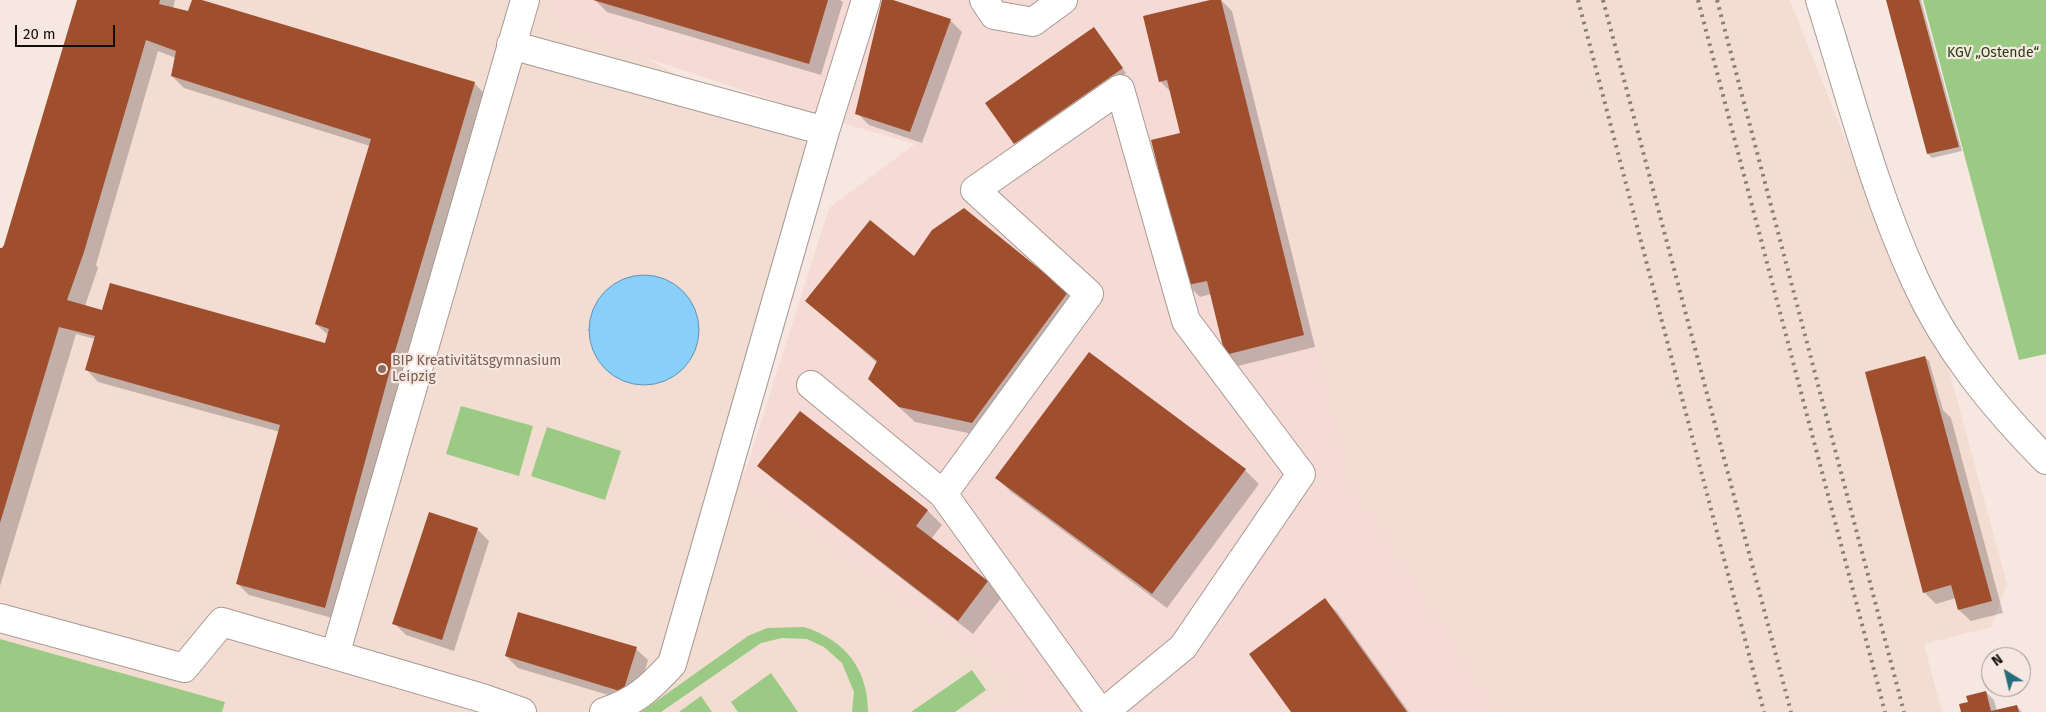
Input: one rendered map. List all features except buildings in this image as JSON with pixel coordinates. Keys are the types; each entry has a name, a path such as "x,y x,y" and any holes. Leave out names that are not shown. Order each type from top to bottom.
{"lane":[{"path":"335,655 525,0"},
{"path":"604,712 626,705 651,687 672,664 825,131 866,0"},
{"path":"984,0 994,15 1033,22 1063,0"},
{"path":"1820,0 1883,200 1915,282 1956,354 2004,417 2046,460"},
{"path":"511,45 825,131"},
{"path":"943,494 1089,294 975,190 1120,89 1186,321 1301,474 1183,647 1104,712"},
{"path":"811,385 943,494 1100,712"},
{"path":"0,618 184,668 222,622 482,698 522,712"}],"shaded area":[{"name":"BIP Kreativitätsgymnasium Leipzig","path":"77,0 555,0 549,25 640,55 810,145 742,482 1019,689 987,712 0,712 0,257"},
{"path":"555,0 1229,0 1350,477 1498,712 987,712 1019,689 742,482 829,208 915,144 829,119 548,25"},
{"path":"1229,0 1790,0 1894,262 1945,355 2007,584 1991,627 1924,644 1942,712 1498,712 1350,477"}],"green space":[{"name":"KGV „Ostende“","path":"1923,0 2046,0 2046,354 2019,360"},
{"path":"461,406 533,426 519,476 446,454"},
{"path":"547,427 621,451 605,500 531,476"},
{"path":"804,627 831,640 851,658 864,682 868,712 852,712 854,692 842,663 824,647 807,639 782,638 761,643 661,712 641,712 748,636 767,628"},
{"path":"0,639 225,702 222,712 0,712"},
{"path":"972,670 986,690 955,712 911,712"},
{"path":"771,673 798,712 738,712 731,702"},
{"path":"701,696 712,712 679,712"}],"water":[{"path":"644,275 665,279 683,291 695,309 699,330 695,351 683,369 665,381 644,385 623,381 605,369 593,351 589,330 593,309 605,291 623,279"}],"railway":[{"path":"1578,0 1764,712"},
{"path":"1603,0 1791,712"},
{"path":"1698,0 1885,712"},
{"path":"1717,0 1904,712"}],"place":[{"name":"BIP Kreativitätsgymnasium Leipzig","path":"382,369"}]}
